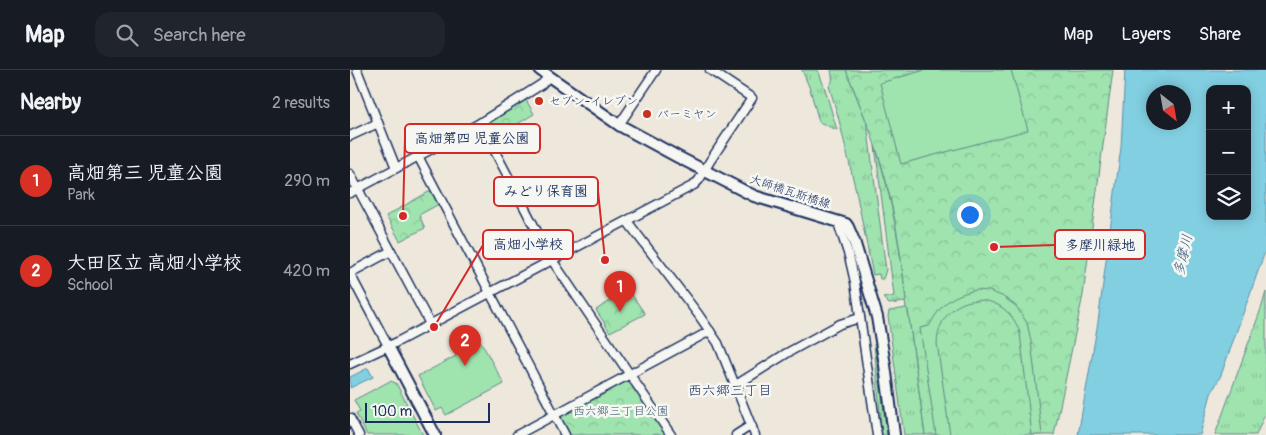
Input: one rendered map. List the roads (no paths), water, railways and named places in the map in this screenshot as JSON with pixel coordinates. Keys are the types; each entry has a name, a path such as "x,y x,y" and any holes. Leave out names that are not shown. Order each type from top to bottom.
{"street":[{"path":"357,70 396,168"},
{"path":"619,125 656,70"},
{"path":"350,364 388,346 694,185 752,98 710,70"},
{"path":"350,193 480,123 542,84 545,73"},
{"name":"大師橋瓦斯橋線","path":"545,73 619,125 754,196 839,221 848,227 877,317 894,435"},
{"path":"350,136 378,123"},
{"path":"480,123 552,260 671,435"},
{"path":"418,156 565,435"},
{"path":"350,174 430,324"},
{"path":"627,221 718,343 755,435"},
{"path":"839,221 849,256 877,435"},
{"path":"391,251 350,276 435,435"},
{"path":"736,385 787,353 840,324 860,318"},
{"path":"517,435 710,331"},
{"path":"350,418 359,435"},
{"path":"736,435 752,427"}],"water":[{"name":"多摩川","path":"1125,70 1266,70 1266,249 1221,375 1211,394 1200,435 1078,435 1098,322 1121,147"},
{"path":"368,368 373,377 350,388 350,377"}],"place":[{"name":"セブン-イレブン","path":"539,101"},
{"name":"バーミヤン","path":"647,114"},
{"name":"高畑第四 児童公園","path":"403,216"},
{"name":"多摩川緑地","path":"994,247"},
{"name":"みどり保育園","path":"605,260"},
{"name":"高畑第三 児童公園","path":"620,312"},
{"name":"高畑小学校","path":"434,327"},
{"name":"大田区立 高畑小学校","path":"465,366"}],"district":[{"name":"西六郷三丁目","path":"730,390"}],"park label":[{"name":"西六郷三丁目公園","path":"621,411"}]}
